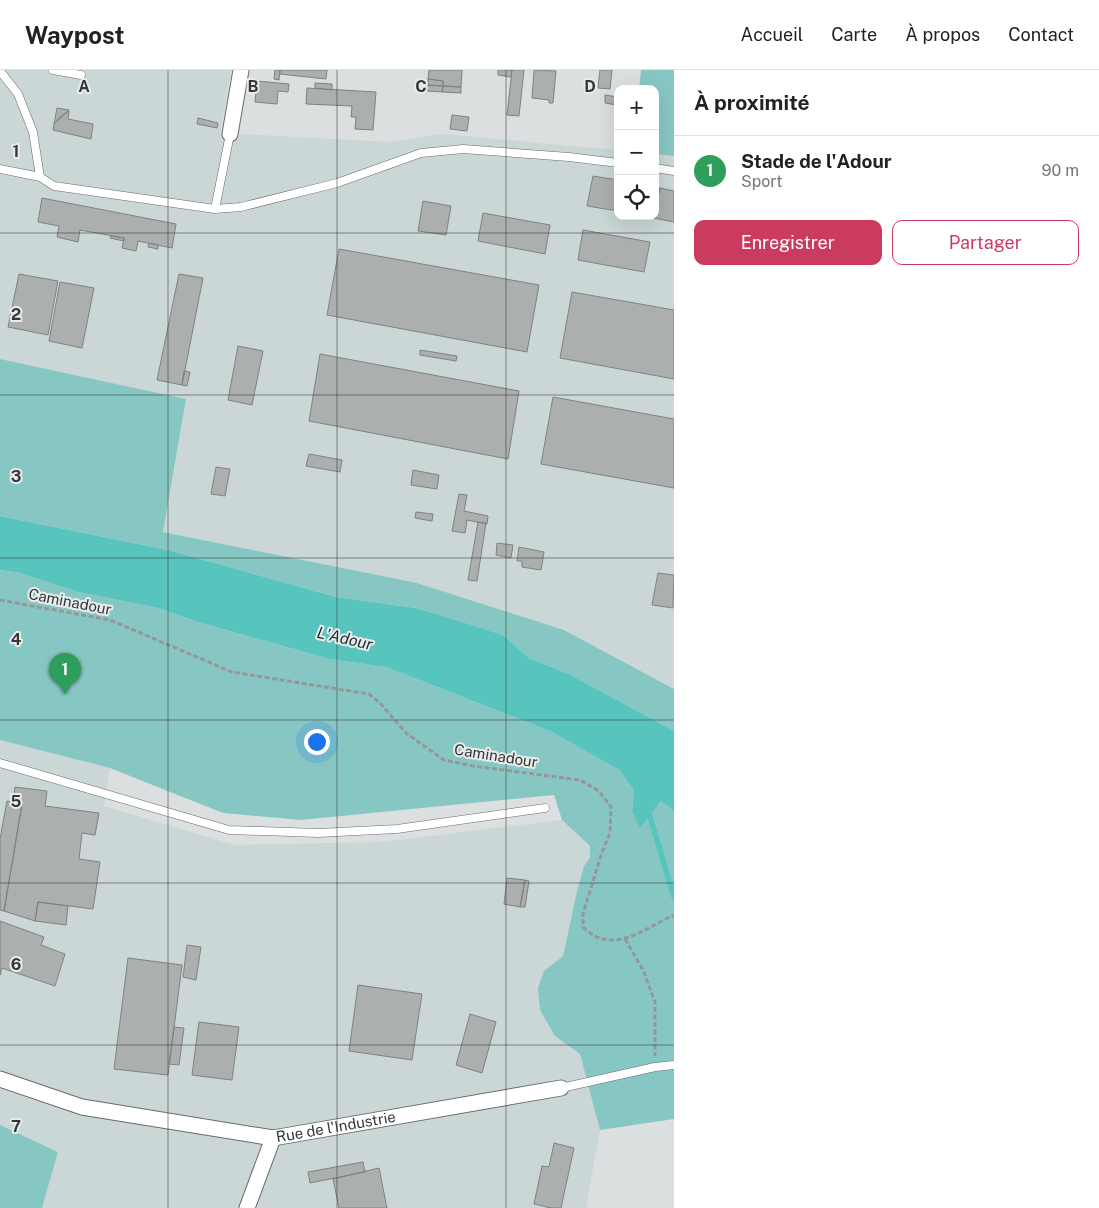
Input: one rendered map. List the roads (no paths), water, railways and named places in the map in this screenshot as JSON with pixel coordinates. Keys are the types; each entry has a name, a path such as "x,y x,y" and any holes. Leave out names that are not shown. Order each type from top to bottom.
{"street":[{"path":"230,134 241,70"},
{"name":"Rue de l'Industrie","path":"0,1079 82,1107 273,1138 562,1088"},
{"path":"247,1208 273,1138"}],"lane":[{"path":"53,70 81,75"},
{"path":"0,71 18,94 33,132 40,176"},
{"path":"215,209 230,134"},
{"path":"0,169 40,176 54,186 215,209 241,207 337,183 421,153 463,149 614,163"},
{"path":"659,169 674,171"},
{"path":"0,763 229,830 318,834 397,829 545,808"},
{"name":"Rue de l'Industrie","path":"562,1088 655,1067 674,1065"}],"water":[{"name":"L'Adour","path":"0,516 168,550 336,597 416,608 503,635 529,658 571,675 674,731 674,811 661,801 640,828 632,812 634,790 619,770 550,731 386,667 329,659 198,622 158,608 78,592 20,573 0,570"}],"waterway":[{"path":"648,810 674,897"}],"place":[{"name":"Stade de l'Adour","path":"65,694"}]}
